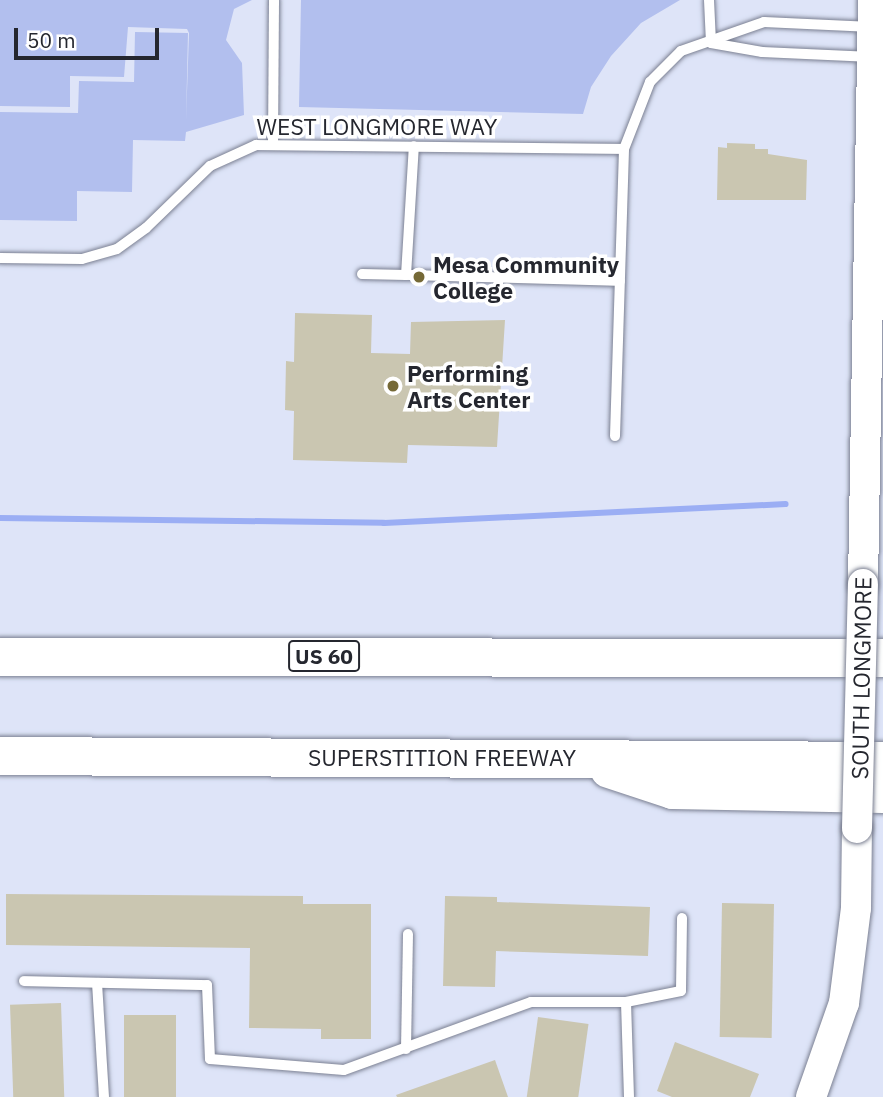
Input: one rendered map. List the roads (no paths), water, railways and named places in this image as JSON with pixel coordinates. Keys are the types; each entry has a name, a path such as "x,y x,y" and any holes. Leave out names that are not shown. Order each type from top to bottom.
{"highway":[{"path":"598,655 883,641"},
{"name":"US 60","path":"0,655 883,658"},
{"name":"SUPERSTITION FREEWAY","path":"0,757 573,757 883,761"},
{"path":"573,757 673,790 883,794"}],"street":[{"name":"SOUTH LONGMORE","path":"811,1097 844,1003 856,908 873,13"}],"lane":[{"path":"273,144 274,0"},
{"path":"709,0 711,43"},
{"path":"615,436 624,149 640,102 657,74 681,51 711,43 764,22 873,13"},
{"path":"711,43 762,52 872,57"},
{"name":"WEST LONGMORE WAY","path":"0,258 97,257 146,228 226,155 273,144 624,149"},
{"path":"406,275 414,146"},
{"path":"362,274 620,281"},
{"path":"24,981 207,985 210,1059 344,1070 531,1002 626,1002 681,991 682,918"},
{"path":"407,1049 408,934"},
{"path":"97,983 104,1097"},
{"path":"626,1002 629,1097"}],"waterway":[{"path":"0,518 384,523 786,504"}],"place":[{"name":"Mesa Community College","path":"419,277"},
{"name":"Performing Arts Center","path":"393,386"}]}
